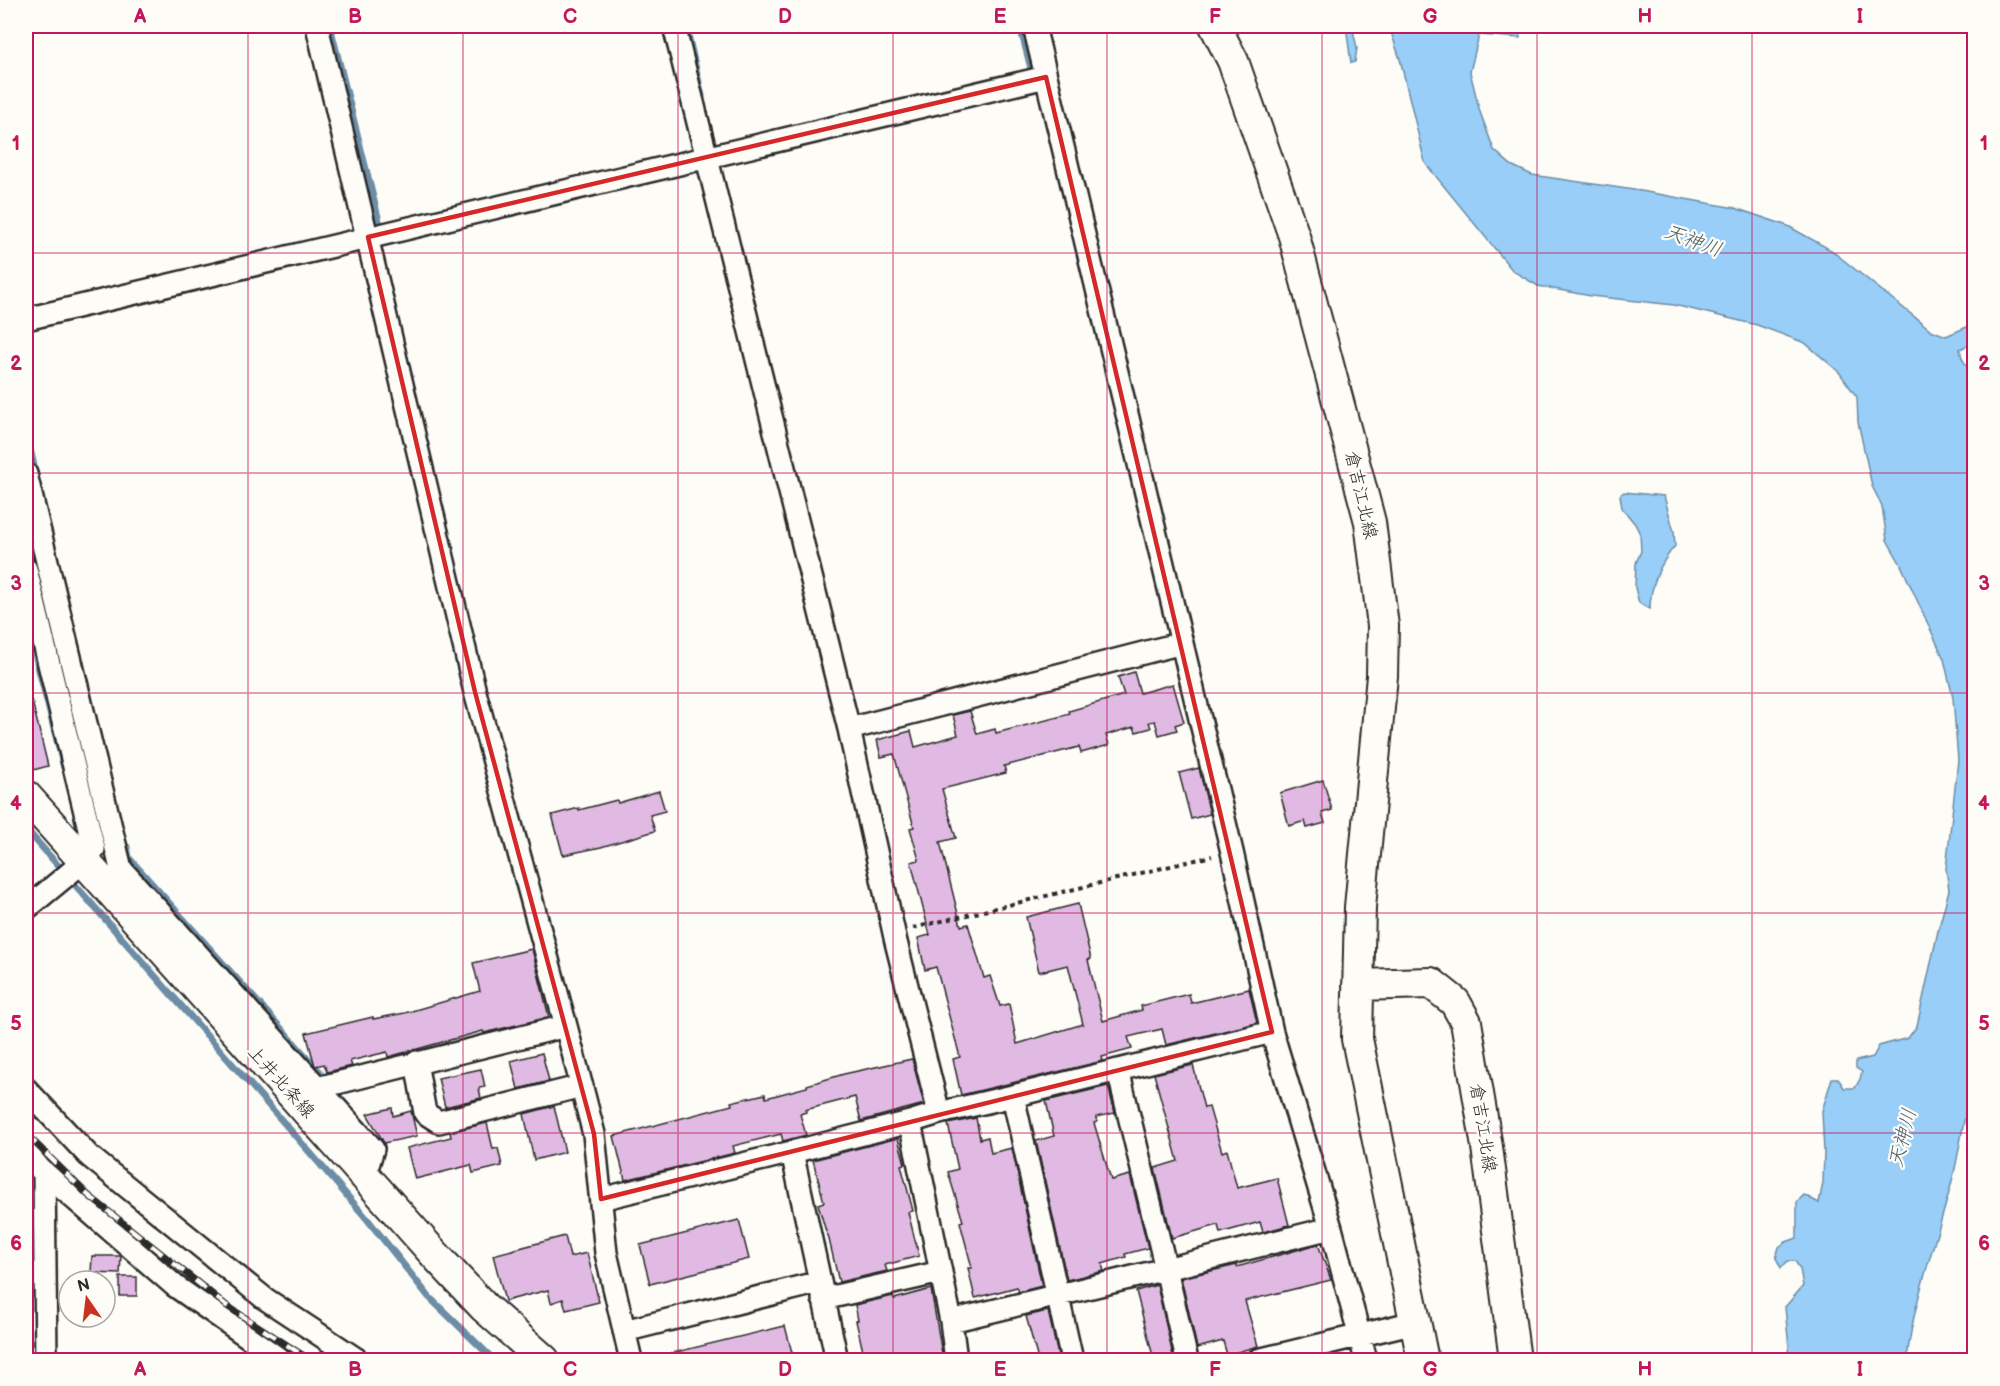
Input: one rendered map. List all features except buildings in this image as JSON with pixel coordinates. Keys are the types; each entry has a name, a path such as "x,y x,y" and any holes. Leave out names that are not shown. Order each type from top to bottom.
{"main road":[{"name":"倉吉江北線","path":"1215,26 1233,61 1294,236 1370,522 1383,627 1382,676 1360,907 1357,1039 1423,1360"},
{"name":"上井北条線","path":"26,796 88,855 366,1175 484,1306 544,1360"},
{"name":"倉吉江北線","path":"1358,985 1431,983 1455,1002 1466,1022 1487,1147 1515,1360"}],"street":[{"path":"317,26 475,692 594,1134 606,1253 631,1360"},
{"path":"674,26 849,729 896,942 939,1113"},
{"path":"1034,26 1232,852 1272,1032 1331,1228 1366,1360"},
{"path":"26,320 1046,77"},
{"path":"26,474 121,869 373,1149 366,1175"},
{"path":"26,569 88,855"},
{"path":"849,729 1182,644"},
{"path":"26,909 88,855 117,854"},
{"path":"317,1088 566,1026"},
{"path":"601,1199 939,1113 1272,1032"},
{"path":"416,1062 425,1113 439,1122 582,1086"},
{"path":"1118,1070 1187,1360"},
{"path":"26,1089 89,1156 264,1298 358,1360"},
{"path":"1013,1096 1072,1360"},
{"path":"910,1122 951,1321 956,1360"},
{"path":"26,1152 44,1172 175,1286 274,1358"},
{"path":"792,1152 837,1360"},
{"path":"44,1172 46,1360"},
{"path":"951,1321 1331,1228"},
{"path":"624,1331 822,1290 940,1272"},
{"path":"1258,1360 1415,1322"}],"path":[{"path":"1970,26 1974,42"},
{"path":"896,942 914,927 1232,852"}],"highlighted area":[{"path":"1046,77 1272,1032 601,1199 594,1134 475,692 368,237"}],"water":[{"path":"1346,26 1352,26 1357,48 1355,62 1351,63"},
{"name":"天神川","path":"1389,26 1511,26 1519,29 1520,38 1479,35 1470,72 1480,112 1494,150 1511,165 1532,175 1735,208 1788,226 1831,250 1931,330 1946,336 1974,324 1974,342 1960,349 1962,358 1974,379 1974,1082 1952,1181 1914,1315 1907,1360 1785,1360 1789,1348 1785,1307 1803,1286 1800,1269 1795,1261 1788,1261 1781,1268 1776,1258 1779,1247 1797,1238 1797,1202 1804,1195 1819,1203 1823,1183 1822,1111 1832,1078 1838,1078 1844,1088 1855,1088 1862,1072 1856,1068 1856,1061 1873,1057 1879,1046 1908,1038 1917,1026 1949,890 1946,869 1958,760 1953,698 1944,659 1887,540 1882,506 1872,486 1858,422 1857,397 1839,372 1805,343 1757,325 1674,305 1591,296 1538,286 1513,271 1425,163 1400,59"},
{"path":"1624,492 1664,496 1674,532 1675,546 1657,575 1650,609 1639,603 1635,588 1636,563 1641,551 1640,534 1622,508 1620,495"}],"waterway":[{"path":"330,26 380,225"},
{"path":"686,26 702,96"},
{"path":"1020,26 1032,72"},
{"path":"26,431 36,475"},
{"path":"26,520 62,670"},
{"path":"26,619 64,768"},
{"path":"26,829 313,1156 368,1220 429,1297 494,1360"},
{"path":"127,847 129,858 320,1072"}],"railway":[{"path":"26,1134 88,1195 227,1306 310,1360"}]}
